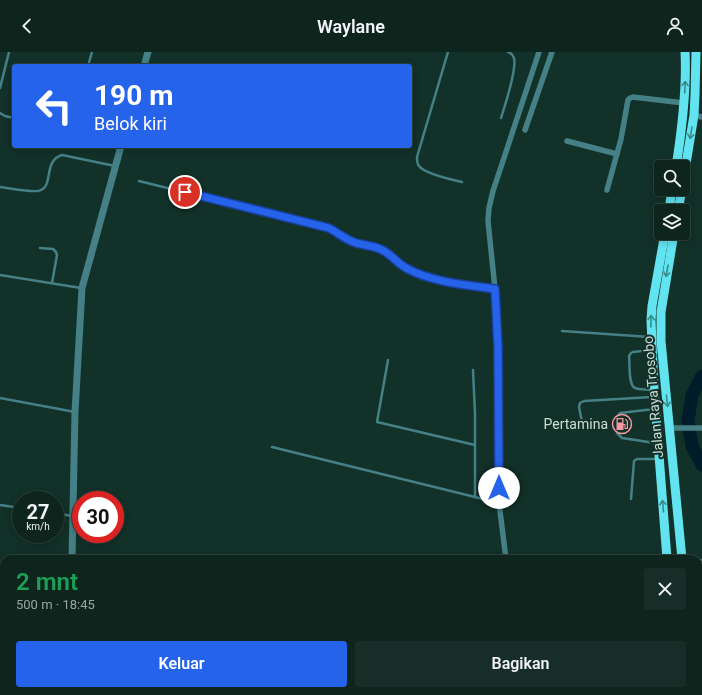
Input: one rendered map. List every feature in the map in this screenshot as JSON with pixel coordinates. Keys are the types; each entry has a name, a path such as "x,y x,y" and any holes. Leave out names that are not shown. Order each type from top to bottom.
{"highway":[{"path":"677,160 684,103 686,52"},
{"path":"688,160 698,116 695,95 696,52"},
{"name":"Jalan Raya Trosobo","path":"664,240 652,306 651,337 667,555"},
{"name":"Jalan Raya Trosobo","path":"673,240 660,324 661,341 674,428 682,555"},
{"path":"664,529 670,531 679,527"},
{"path":"666,541 675,537 680,539"}],"street":[{"path":"145,64 148,52"},
{"path":"525,130 527,109 539,52"},
{"path":"506,555 499,503 498,347 495,289 488,221 489,208 493,191 552,52"},
{"path":"607,190 621,139 628,100 633,97 684,103"},
{"path":"567,140 617,154"},
{"path":"73,491 75,412 82,288 120,148"},
{"path":"674,428 702,428"},
{"path":"72,543 72,555"}],"lane":[{"path":"0,88 9,52"},
{"path":"89,64 92,52"},
{"path":"448,52 417,161 419,166 426,171 462,182"},
{"path":"501,118 514,73 514,57 508,52"},
{"path":"0,113 12,118"},
{"path":"0,187 36,191 43,190 46,186 52,163 57,157 62,155 116,166"},
{"path":"139,181 329,228 349,240 380,248 389,253 405,268 417,273 440,280 495,289"},
{"path":"40,248 53,249 56,252 57,255 52,283"},
{"path":"0,275 82,288"},
{"path":"562,331 651,337"},
{"path":"652,350 633,352 629,356 631,382 633,386 636,389 654,394"},
{"path":"388,360 377,422 475,444"},
{"path":"473,370 475,414 475,497"},
{"path":"583,427 579,407 580,403 584,401 654,394"},
{"path":"0,398 75,412"},
{"path":"656,409 620,413 616,418 617,433 622,438 658,444"},
{"path":"272,447 499,503"},
{"path":"631,499 634,460 659,459"},
{"path":"0,505 12,507"}],"waterway":[{"path":"702,376 692,395 688,421 692,446 702,465"}],"place":[{"name":"Pertamina","path":"622,424"}],"route":[{"path":"185,192 329,228 349,240 380,248 389,253 405,268 417,273 440,280 495,289 498,331 499,488"}]}
